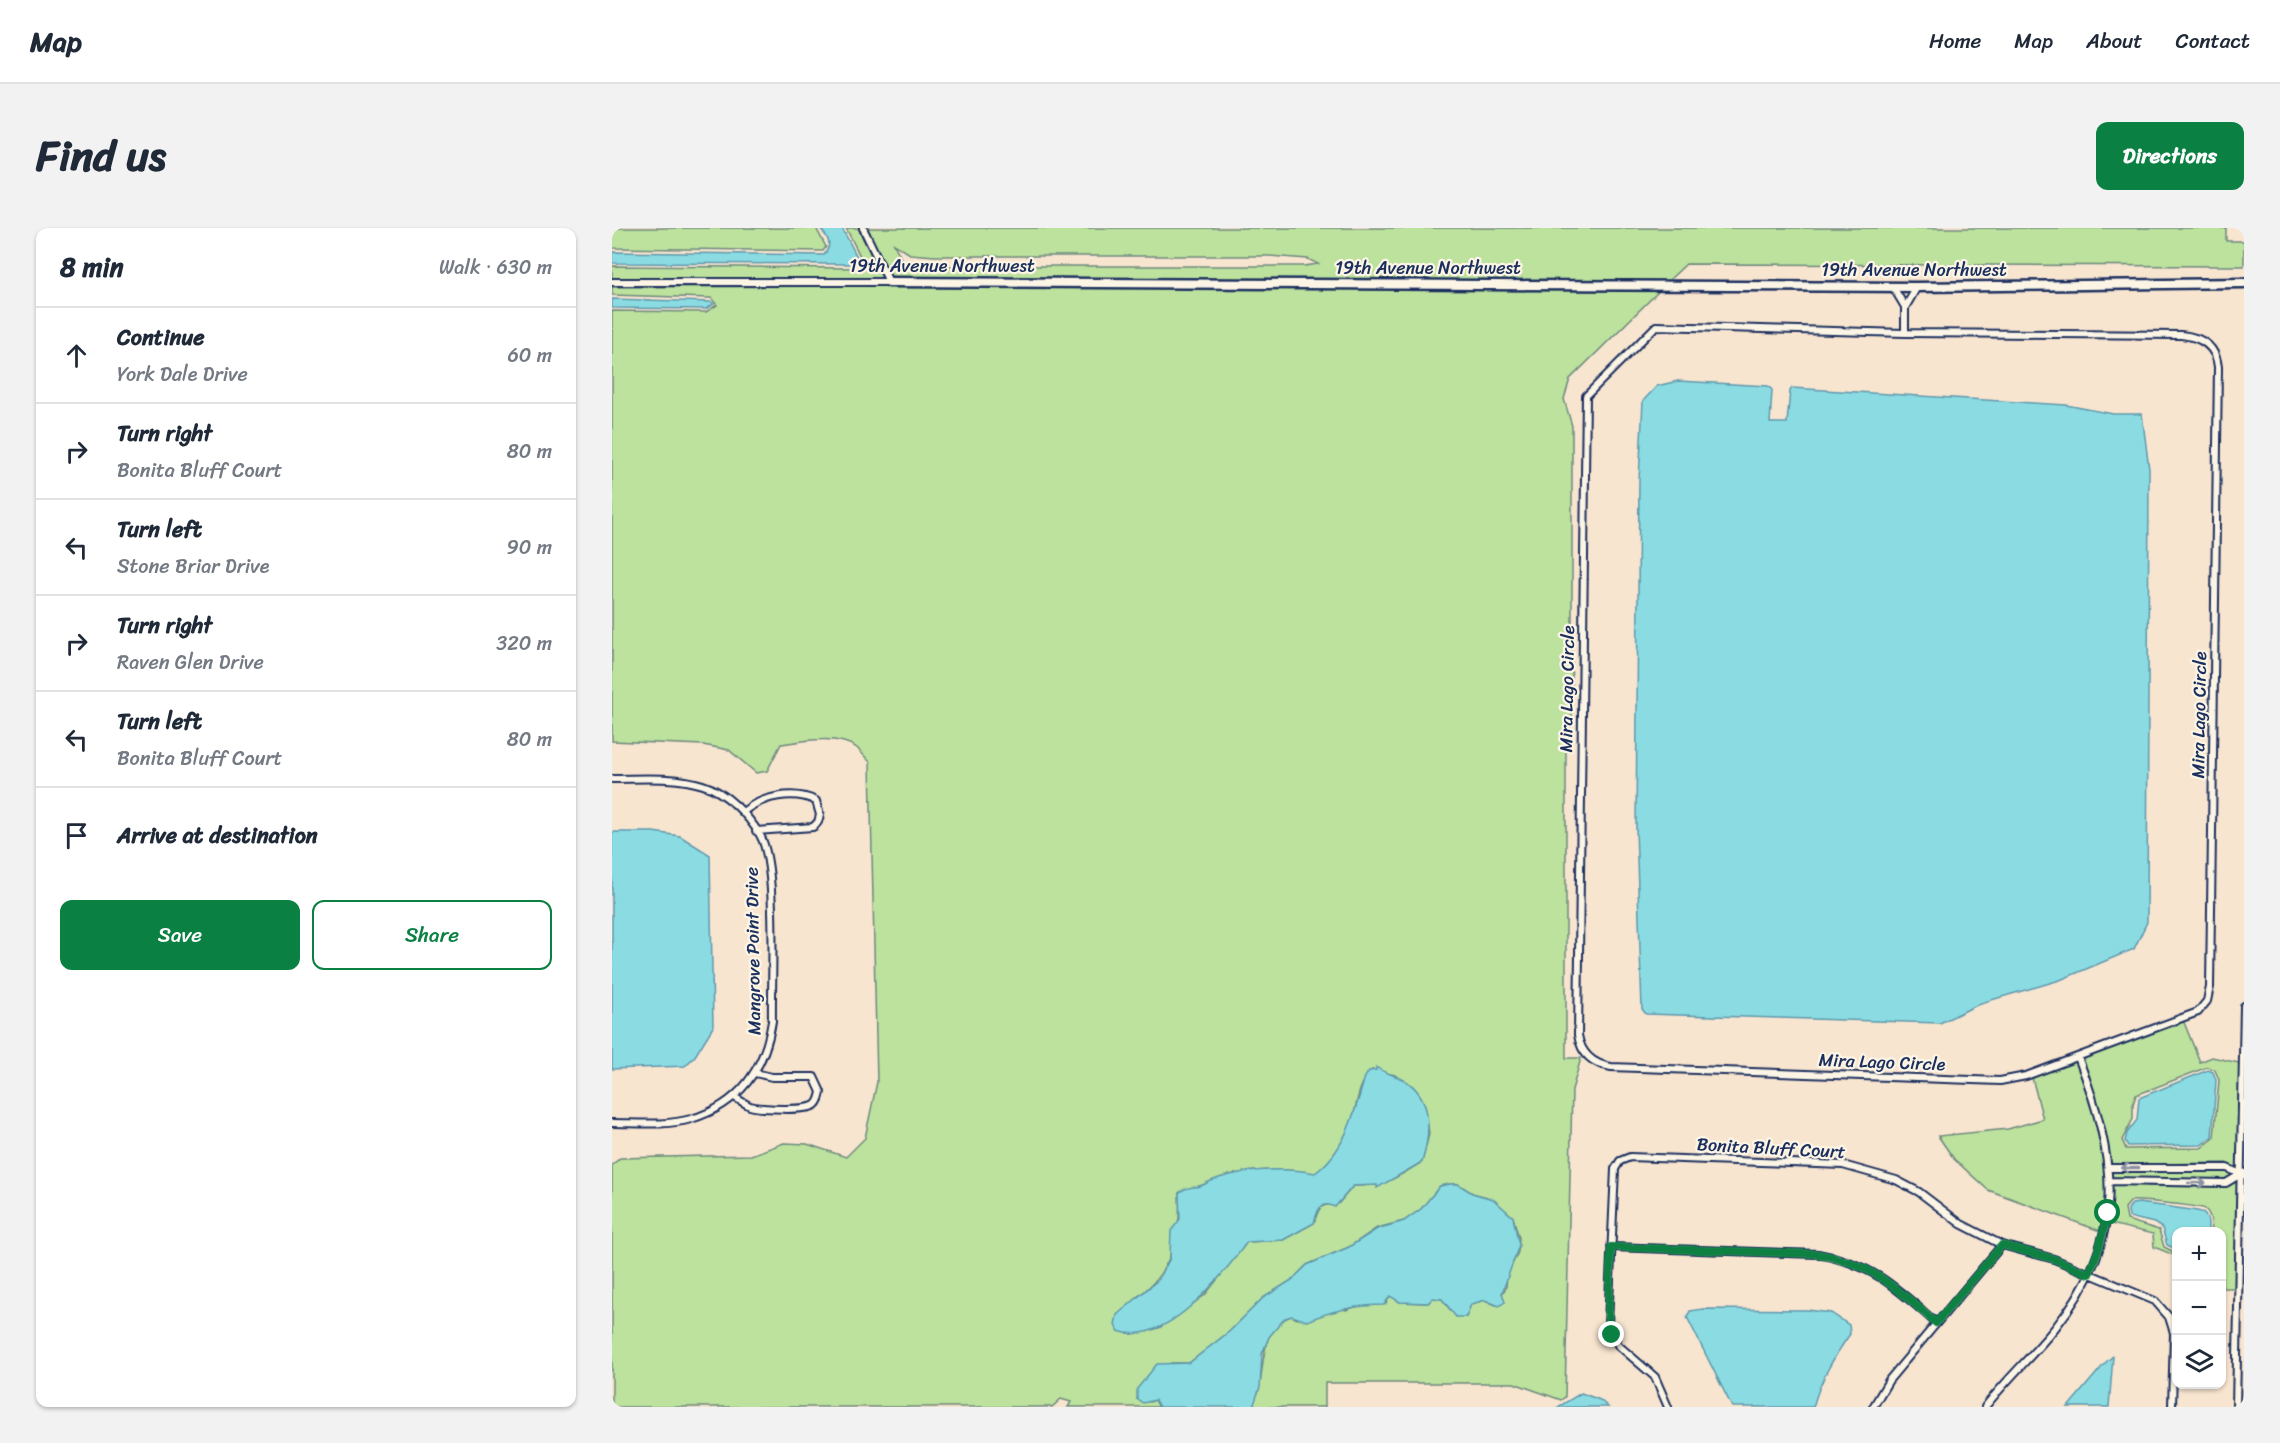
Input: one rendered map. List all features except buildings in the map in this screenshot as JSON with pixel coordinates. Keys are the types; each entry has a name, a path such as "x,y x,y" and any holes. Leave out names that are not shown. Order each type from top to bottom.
{"street":[{"path":"862,228 889,282"},
{"name":"19th Avenue Northwest","path":"612,282 1893,287 2244,283"},
{"path":"1893,287 1905,307 1905,333"},
{"path":"1905,307 1917,287"},
{"name":"Mira Lago Circle","path":"1656,326 1905,333 2181,335 2203,341 2217,358 2210,993 2204,1006 2190,1016 2026,1076 2000,1081 1611,1067 1589,1058 1579,1041 1586,396 1656,326"},
{"name":"Mangrove Point Drive","path":"612,779 694,782 706,786 744,812 760,836 770,873 772,1021 769,1043 755,1073 734,1096 712,1111 690,1119 660,1123 612,1123"},
{"path":"744,812 756,802 764,799 799,796 816,801 819,808 818,822 813,827 756,831"},
{"path":"2236,1407 2244,1006"},
{"path":"1985,1407 2054,1329 2089,1274 2099,1248 2108,1213 2109,1168 2101,1122 2078,1057"},
{"path":"734,1096 753,1107 803,1109 814,1106 818,1102 821,1092 814,1077 772,1077 755,1073"},
{"name":"Bonita Bluff Court","path":"1668,1407 1655,1377 1618,1345 1608,1324 1615,1169 1620,1161 1630,1157 1843,1165 1874,1172 1919,1192 1961,1224 2002,1245 2054,1259 2155,1301 2169,1317 2174,1333 2172,1407"},
{"path":"2109,1168 2227,1168 2242,1174"},
{"path":"2110,1181 2226,1183 2242,1174"},
{"path":"1874,1407 1889,1380 2002,1245"},
{"path":"1611,1247 1818,1254 1842,1258 1879,1275 1936,1323"}],"green space":[{"path":"612,228 816,228 826,247 823,251 612,248"},
{"path":"846,228 858,228 882,278 612,278 612,266 856,268 859,266 860,256"},
{"path":"867,228 2226,228 2226,241 2244,241 2244,266 1686,264 1668,281 891,278","holes":["894,244 910,254 935,256 1269,256 1308,259 1318,264 1304,266 905,266"]},
{"path":"612,287 1660,290 1570,379 1564,399 1572,426 1572,724 1566,738 1566,1058 1581,1058 1572,1090 1565,1397 1561,1400 1514,1383 1325,1383 1325,1407 1253,1407 1259,1387 1266,1344 1275,1327 1282,1320 1292,1316 1297,1319 1339,1308 1346,1310 1360,1305 1386,1304 1390,1295 1400,1302 1428,1303 1433,1298 1442,1299 1452,1312 1466,1317 1471,1304 1485,1300 1496,1305 1506,1287 1507,1275 1518,1252 1519,1238 1513,1217 1487,1197 1472,1193 1458,1184 1450,1184 1440,1186 1421,1209 1404,1221 1377,1228 1349,1247 1307,1265 1292,1280 1263,1298 1230,1331 1189,1363 1171,1363 1137,1399 1150,1402 1155,1400 1159,1407 1068,1407 1071,1402 1061,1399 1052,1407 612,1407 612,1165 620,1158 751,1155 784,1143 807,1144 846,1157 865,1138 877,1082 870,762 857,748 849,744 830,740 809,740 781,744 767,771 756,773 729,750 703,745 612,741 612,311 706,312 717,305 711,298 612,295","holes":["1372,1070 1395,1075 1425,1106 1429,1134 1422,1162 1382,1183 1353,1186 1339,1203 1321,1207 1314,1223 1283,1240 1247,1242 1205,1295 1159,1328 1132,1334 1137,1297 1158,1277 1172,1251 1178,1223 1179,1193 1216,1179 1244,1172 1288,1170 1315,1174 1332,1157 1344,1138 1367,1076"]},
{"path":"2183,1020 2200,1062 2212,1057 2239,1063 2237,1168 2226,1163 2147,1164 2147,1172 2226,1172 2232,1175 2225,1179 2148,1178 2148,1186 2226,1187 2237,1181 2235,1288 2226,1288 2226,1227 2211,1227 2210,1217 2205,1209 2136,1201 2131,1201 2125,1208 2127,1220 2159,1230 2164,1247 2172,1251 2172,1254 2154,1247 2153,1234 2107,1223 2103,1232 1988,1190 1954,1159 1938,1136 2008,1129 2043,1119 2031,1074","holes":["2207,1067 2215,1070 2219,1080 2214,1138 2201,1148 2126,1149 2122,1140 2133,1119 2133,1104 2136,1095"]}],"water":[{"path":"820,228 842,228 857,257 856,264 612,263 612,252 824,255 829,244"},
{"path":"612,299 711,302 714,304 706,309 612,308"},
{"path":"1678,381 1768,386 1772,390 1770,423 1787,423 1792,388 2066,405 2113,414 2142,414 2149,469 2147,922 2134,949 2060,980 1981,1003 1940,1023 1646,1014 1642,1009 1636,828 1639,481 1643,401 1657,386"},
{"path":"612,832 653,832 680,836 710,855 713,1027 695,1056 685,1066 612,1069"},
{"path":"1376,1067 1406,1081 1421,1098 1428,1118 1427,1141 1422,1162 1377,1188 1377,1185 1353,1186 1335,1207 1322,1206 1314,1223 1283,1240 1247,1242 1209,1289 1174,1319 1155,1329 1137,1333 1118,1331 1115,1325 1117,1315 1159,1279 1170,1258 1171,1231 1180,1219 1179,1193 1185,1189 1244,1172 1288,1170 1315,1173 1334,1154 1348,1130 1365,1077 1369,1071 1376,1070"},
{"path":"2208,1070 2213,1072 2216,1080 2212,1137 2201,1145 2128,1146 2125,1141 2127,1133 2137,1120 2139,1098"},
{"path":"1458,1184 1472,1193 1493,1199 1513,1217 1519,1245 1502,1293 1505,1302 1499,1306 1485,1300 1471,1304 1466,1317 1456,1317 1442,1299 1433,1298 1428,1303 1400,1302 1390,1296 1384,1305 1345,1309 1307,1321 1292,1316 1285,1318 1269,1337 1262,1354 1260,1387 1253,1407 1159,1407 1155,1400 1143,1403 1137,1399 1137,1389 1157,1364 1189,1363 1230,1331 1263,1298 1292,1280 1307,1265 1349,1247 1377,1229 1404,1221 1421,1209 1440,1186"},
{"path":"2132,1204 2201,1212 2204,1213 2208,1227 2172,1227 2172,1247 2167,1245 2162,1228 2154,1223 2129,1217 2128,1209"},
{"path":"1703,1309 1808,1310 1831,1313 1849,1325 1850,1334 1828,1369 1813,1407 1732,1407 1687,1317 1690,1311"},
{"path":"2113,1356 2109,1407 2068,1407 2106,1362"},
{"path":"1581,1393 1600,1400 1608,1407 1558,1407"}],"route":[{"path":"1612,1335 1608,1324 1611,1247 1818,1254 1842,1258 1879,1275 1936,1323 2002,1245 2054,1259 2089,1274 2099,1248 2108,1213"}]}
